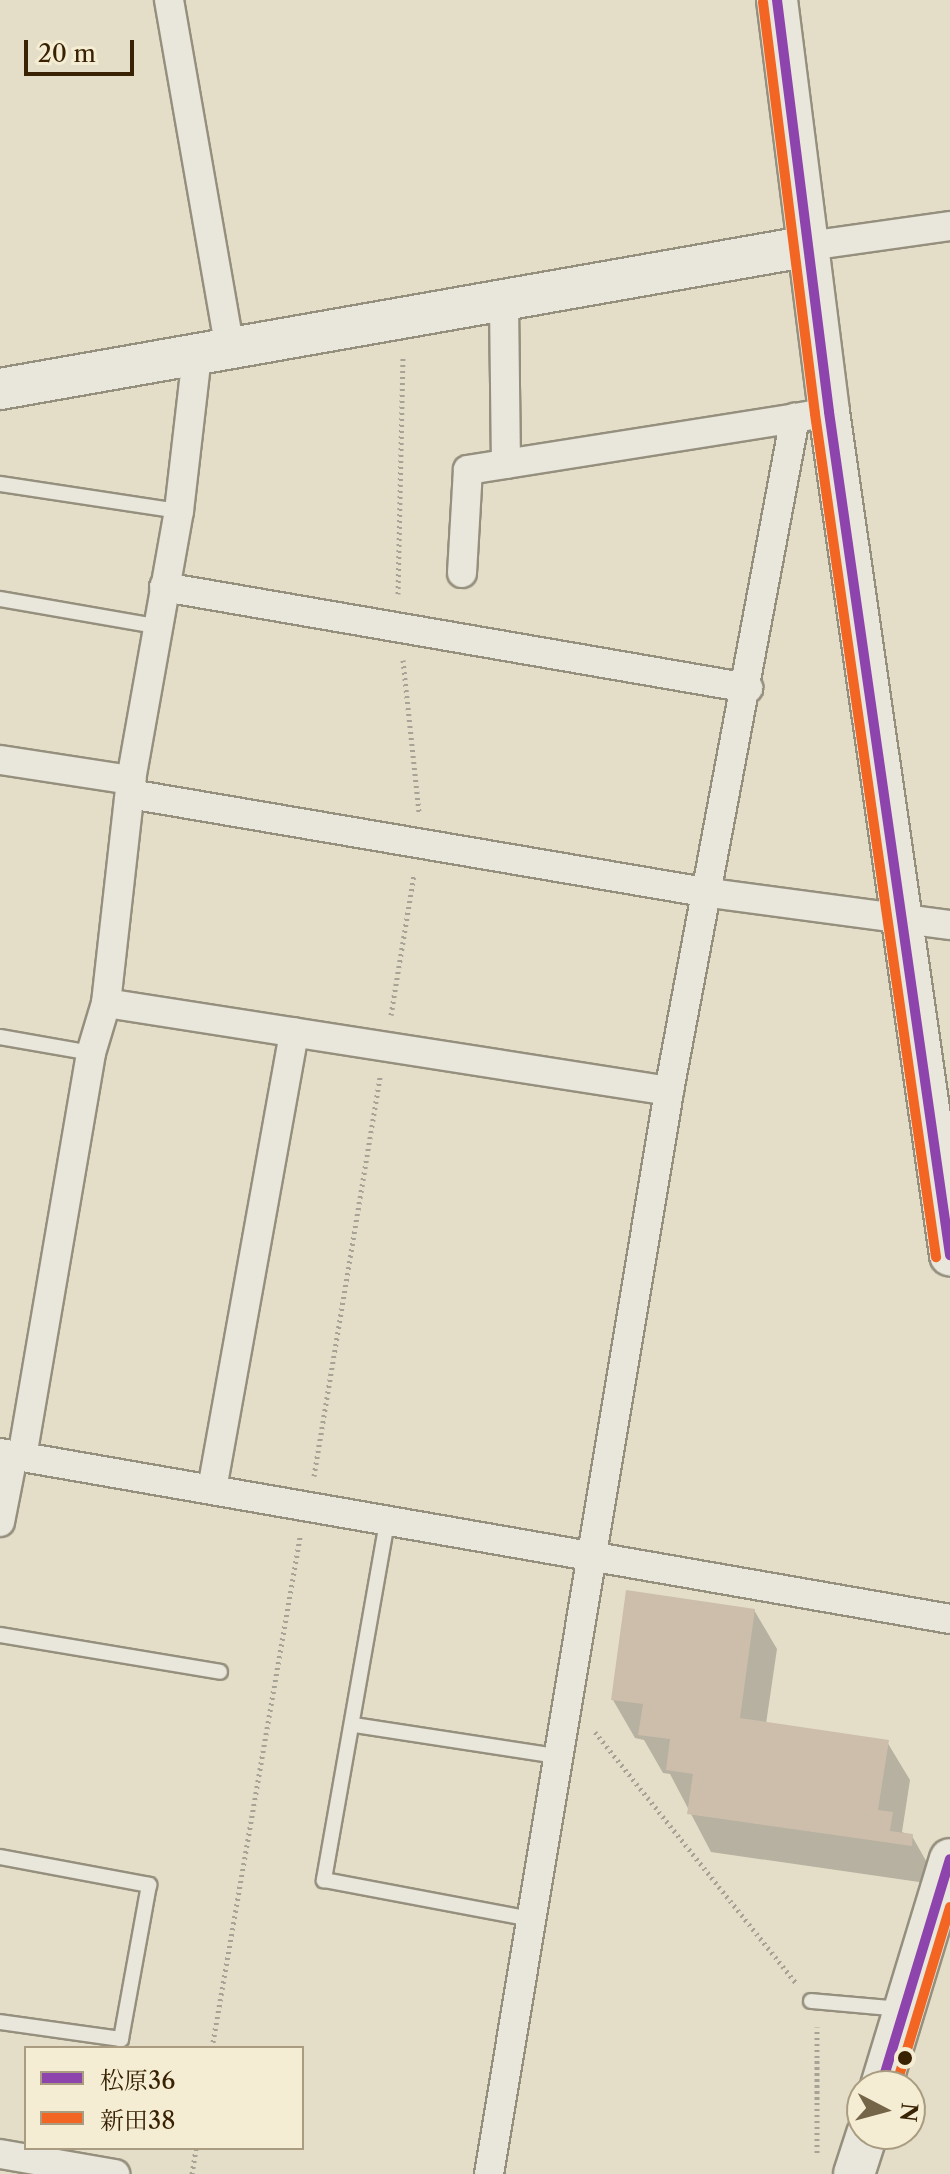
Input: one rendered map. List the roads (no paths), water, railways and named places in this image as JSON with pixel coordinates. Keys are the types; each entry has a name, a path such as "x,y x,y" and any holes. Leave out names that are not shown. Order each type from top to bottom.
{"street":[{"path":"0,1522 91,1053 106,1003 131,787 155,626 213,353 169,0"},
{"path":"777,0 809,246 812,415 903,918 950,1255"},
{"path":"0,389 809,246 950,226"},
{"path":"504,302 506,464"},
{"path":"462,573 468,470 812,415"},
{"path":"489,2174 557,1756 595,1559 669,1091 748,688 812,415"},
{"path":"164,587 748,688"},
{"path":"0,760 419,842 710,893 950,925"},
{"path":"106,1003 669,1091"},
{"path":"212,1489 294,1032"},
{"path":"12,1455 950,1619"},
{"path":"886,2070 950,1859"},
{"path":"854,2174 862,2150"},
{"path":"0,2154 115,2174"}],"lane":[{"path":"0,484 179,511"},
{"path":"0,599 155,626"},
{"path":"0,1037 91,1053"},
{"path":"387,1522 354,1725 324,1880 531,1919"},
{"path":"0,1635 220,1672"},
{"path":"354,1725 557,1756"},
{"path":"0,1857 149,1885 121,2039 0,2022"},
{"path":"811,2001 905,2009"}]}
